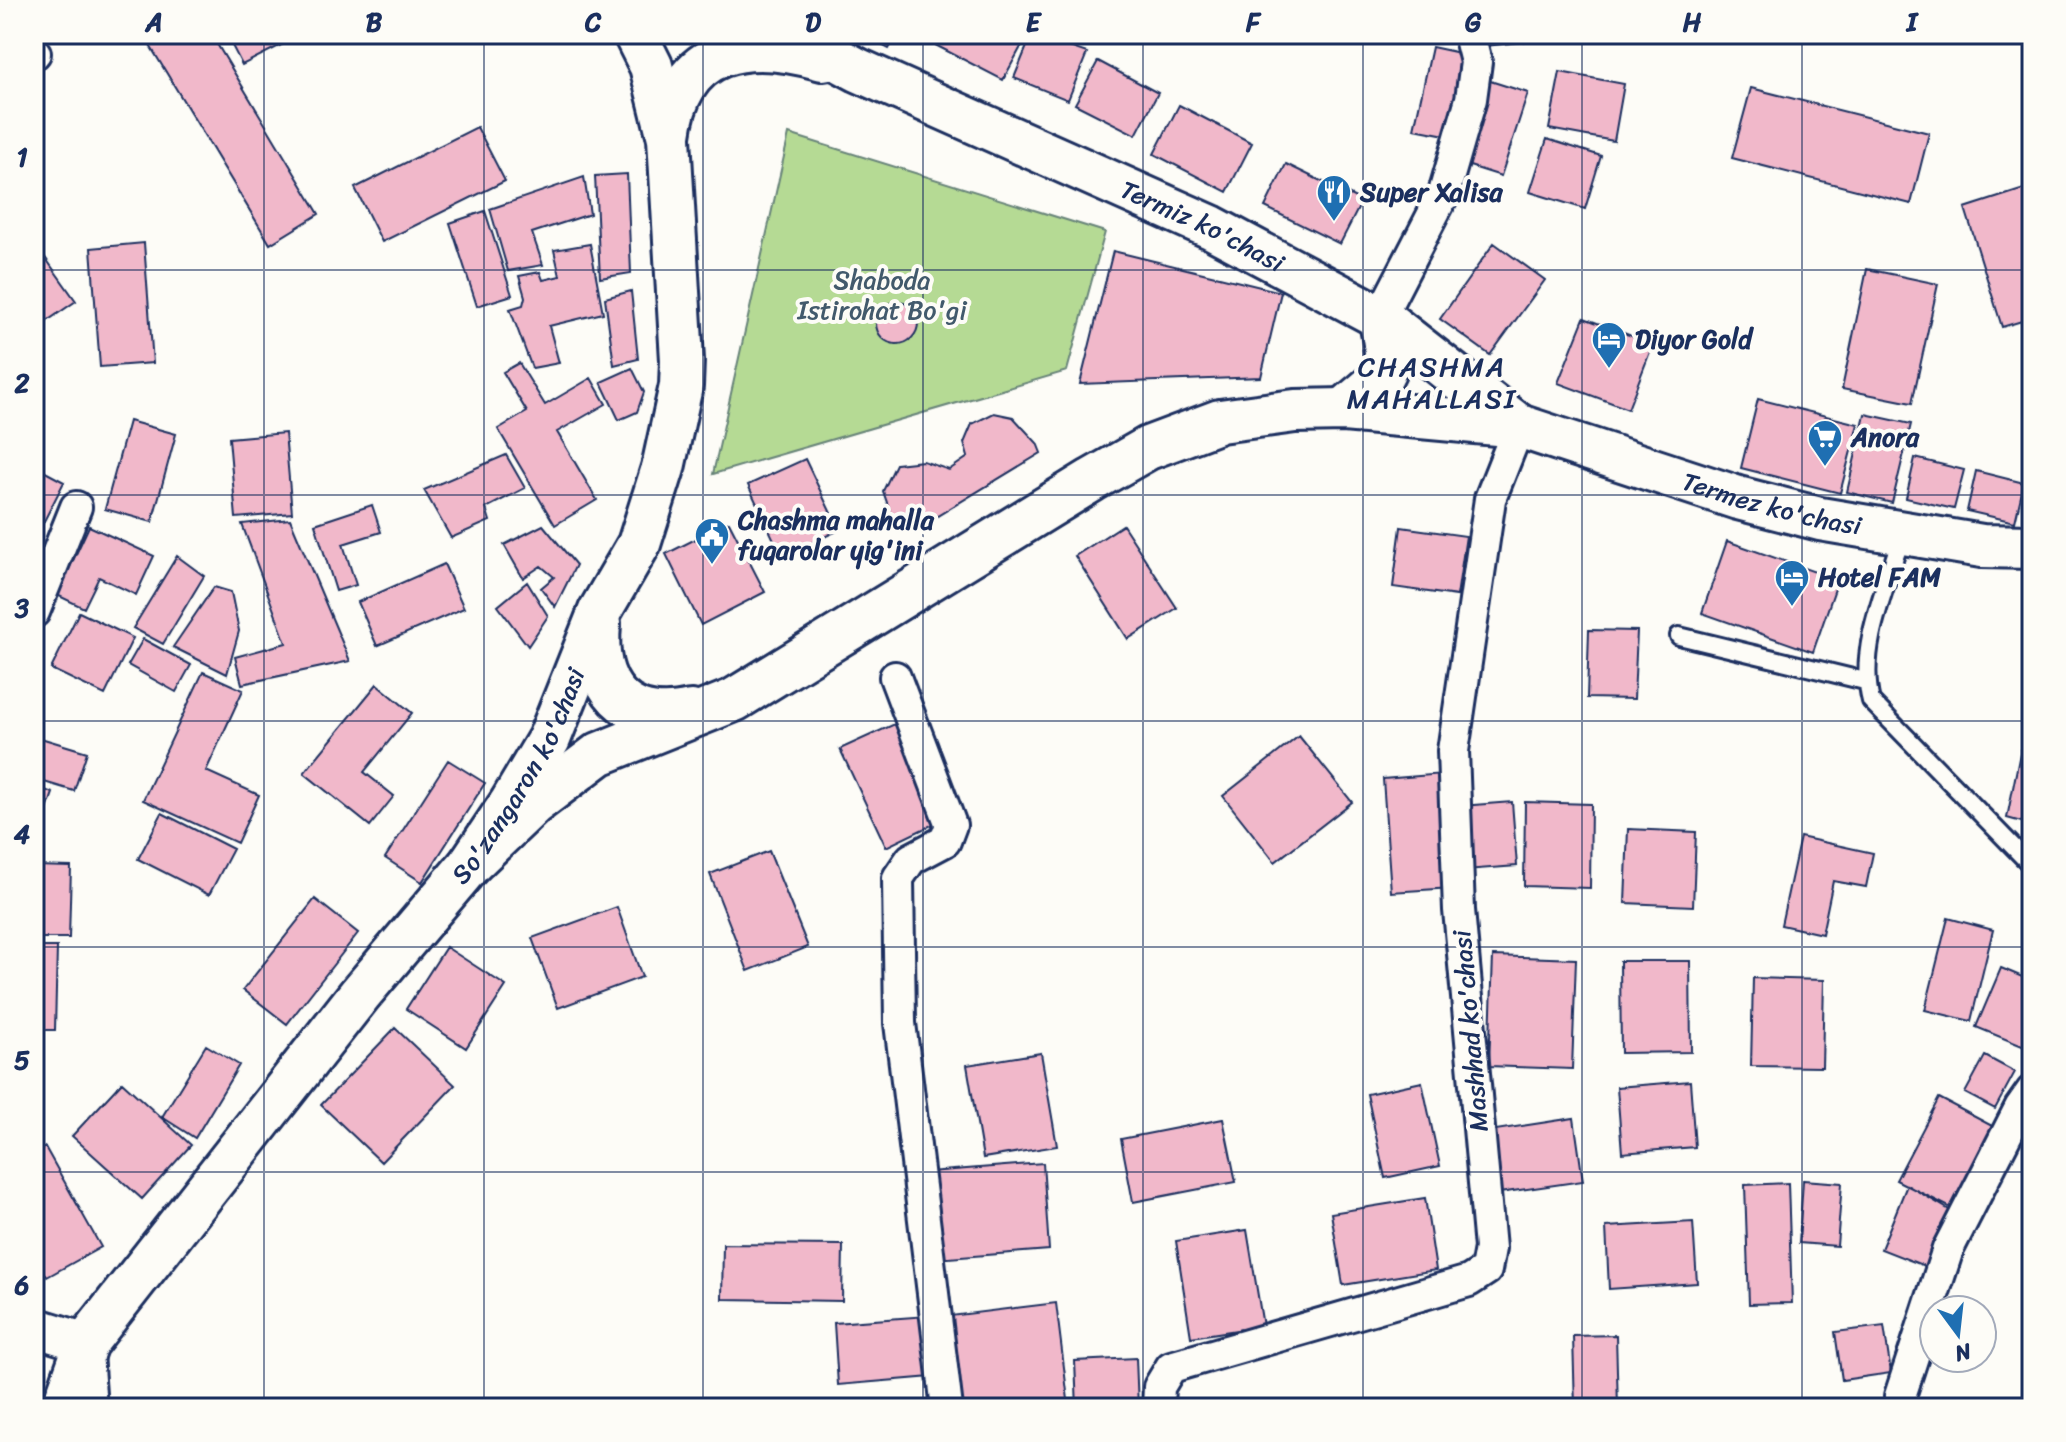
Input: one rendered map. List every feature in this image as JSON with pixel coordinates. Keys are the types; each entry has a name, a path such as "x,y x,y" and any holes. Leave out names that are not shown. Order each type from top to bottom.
{"main road":[{"name":"So'zangaron ko'chasi","path":"63,1408 86,1343 360,994 470,864 549,739 600,611 643,533 660,482 681,386 681,304 669,138 651,66 635,34"},
{"path":"791,34 858,70"},
{"path":"669,138 677,97 685,82 710,59 729,52 764,49 803,54 858,70"},
{"name":"Termiz ko'chasi","path":"858,70 1211,227 1380,317 1519,426"},
{"path":"1344,410 1384,376 1389,350 1380,317"},
{"path":"470,864 533,804 599,754 734,700 866,615 1148,448 1184,432 1253,414 1344,410 1519,426"},
{"name":"Termez ko'chasi","path":"1519,426 1738,498 1902,535 1982,546 2032,547"},
{"path":"600,611 599,662 607,686 623,703 649,714 677,715 734,700"}],"street":[{"path":"1380,317 1444,193 1471,99 1476,62 1469,34"},
{"name":"Mashhad ko'chasi","path":"1158,1408 1159,1387 1171,1367 1469,1281 1486,1270 1490,1248 1459,910 1453,751 1490,499 1519,426"},
{"path":"34,612 76,507"},
{"path":"895,677 951,825 945,841 911,859 898,878 900,1023 947,1408"},
{"path":"1900,1396 1948,1249 2020,1108 2032,1091"},
{"path":"34,1327 86,1343 91,1408"}],"lane":[{"path":"1902,535 1872,634 1865,681 1871,701 2032,866"},
{"path":"1679,636 1865,681"}],"green space":[{"name":"Shaboda Istirohat Bo'gi","path":"789,134 1105,232 1067,371 713,474"}],"building":[{"path":"143,34 211,34 319,214 270,244"},
{"path":"226,34 303,34 242,65"},
{"path":"860,34 897,34 889,49"},
{"path":"914,34 1028,34 1003,80"},
{"path":"1032,34 1087,53 1068,100 1014,78"},
{"path":"1485,34 1527,34 1528,41 1487,46"},
{"path":"1432,47 1469,55 1451,136 1414,129"},
{"path":"1098,61 1158,93 1136,135 1075,104"},
{"path":"1560,72 1624,84 1614,141 1549,129"},
{"path":"1484,79 1528,93 1501,176 1457,162"},
{"path":"1751,88 1929,133 1911,204 1732,158"},
{"path":"1179,105 1252,143 1227,192 1154,154"},
{"path":"477,127 505,181 382,242 355,188"},
{"path":"1547,139 1601,156 1585,209 1530,192"},
{"path":"1286,164 1362,201 1340,244 1265,207"},
{"path":"627,174 631,273 600,278 595,176"},
{"path":"584,177 590,214 532,233 543,265 508,271 490,209"},
{"path":"2027,188 2032,203 2032,318 2002,327 1965,208"},
{"path":"485,211 512,295 477,306 450,223"},
{"path":"34,242 76,301 34,330"},
{"path":"144,243 153,363 100,367 91,248"},
{"path":"1494,243 1545,280 1490,355 1440,319"},
{"path":"590,244 603,313 549,326 559,363 532,368 510,309 523,305 525,297 519,276 540,272 543,280 560,276 554,250"},
{"path":"1113,251 1281,292 1261,377 1080,384"},
{"path":"1867,269 1938,284 1912,403 1842,389"},
{"path":"631,291 638,359 614,365 605,298"},
{"path":"897,302 912,308 918,323 912,338 897,344 882,338 876,323 882,308"},
{"path":"1584,318 1653,344 1628,409 1558,383"},
{"path":"519,363 545,405 591,378 606,404 557,432 597,500 555,525 498,429 527,412 503,372"},
{"path":"632,368 644,392 637,412 619,420 601,382"},
{"path":"1758,399 1858,424 1840,493 1741,468"},
{"path":"34,408 44,421 34,429"},
{"path":"994,413 1013,417 1037,443 1041,453 911,532 894,523 883,491 896,464 923,461 949,470 968,457 964,443 972,424"},
{"path":"1865,414 1911,424 1892,503 1847,492"},
{"path":"129,421 176,434 152,522 105,509"},
{"path":"285,433 292,513 236,518 229,438"},
{"path":"506,455 525,488 486,508 490,521 451,538 424,490"},
{"path":"1915,458 1964,470 1954,509 1906,498"},
{"path":"805,459 839,530 782,557 748,485"},
{"path":"34,466 64,482 40,529 34,526"},
{"path":"1976,471 2024,483 2015,522 1967,511"},
{"path":"372,505 381,532 343,544 356,585 336,591 315,524"},
{"path":"290,519 350,661 242,684 235,657 286,643 242,524"},
{"path":"729,522 765,592 701,625 666,554"},
{"path":"543,525 576,565 555,607 541,588 554,577 541,566 523,578 504,545"},
{"path":"1123,525 1177,608 1128,639 1075,556"},
{"path":"89,526 154,556 136,595 99,577 84,608 57,595"},
{"path":"1401,527 1466,536 1457,596 1393,587"},
{"path":"1727,541 1838,580 1813,652 1702,613"},
{"path":"177,556 204,576 163,644 133,628"},
{"path":"444,564 464,608 377,646 358,602"},
{"path":"527,582 548,616 528,646 498,606"},
{"path":"214,587 231,592 239,631 227,674 173,647"},
{"path":"79,612 133,638 105,695 51,669"},
{"path":"1589,630 1637,631 1634,699 1587,698"},
{"path":"143,639 191,665 176,692 128,665"},
{"path":"203,672 243,690 206,771 259,795 237,843 143,800"},
{"path":"377,684 412,713 364,772 394,796 370,826 304,773"},
{"path":"2032,693 2032,825 2007,818"},
{"path":"897,723 942,820 886,847 840,749"},
{"path":"34,736 87,752 74,791 34,779"},
{"path":"1299,736 1352,802 1275,862 1223,796"},
{"path":"448,760 485,783 422,882 385,858"},
{"path":"1443,774 1452,888 1391,892 1383,779"},
{"path":"34,786 53,793 35,843 34,843"},
{"path":"1512,802 1517,866 1465,870 1461,806"},
{"path":"1525,802 1591,804 1590,888 1524,886"},
{"path":"162,813 233,849 209,895 138,859"},
{"path":"1628,829 1696,832 1693,906 1625,903"},
{"path":"1800,837 1873,853 1866,887 1833,881 1822,934 1781,925"},
{"path":"769,851 808,947 748,971 710,874"},
{"path":"34,866 71,867 69,938 34,938"},
{"path":"315,899 358,933 287,1024 243,990"},
{"path":"617,907 642,977 558,1008 532,938"},
{"path":"1948,918 1993,930 1971,1021 1925,1010"},
{"path":"34,947 57,947 55,1030 34,1030"},
{"path":"446,947 506,986 466,1048 406,1009"},
{"path":"1493,956 1576,959 1572,1069 1489,1066"},
{"path":"1620,961 1690,961 1691,1052 1621,1053"},
{"path":"2001,968 2032,981 2032,1050 1976,1027"},
{"path":"1753,978 1824,980 1822,1067 1751,1066"},
{"path":"395,1028 455,1085 381,1162 321,1105"},
{"path":"206,1045 239,1065 195,1138 162,1117"},
{"path":"1041,1053 1057,1146 983,1158 967,1065"},
{"path":"1985,1056 2015,1072 1995,1109 1965,1093"},
{"path":"1690,1081 1695,1147 1622,1153 1617,1087"},
{"path":"122,1082 191,1145 142,1199 72,1136"},
{"path":"1422,1082 1440,1166 1385,1178 1367,1094"},
{"path":"1939,1098 1994,1127 1951,1208 1896,1180"},
{"path":"1574,1118 1583,1181 1499,1193 1489,1131"},
{"path":"1223,1119 1236,1182 1133,1202 1121,1139"},
{"path":"45,1147 101,1247 47,1277 34,1254 34,1154"},
{"path":"1043,1163 1049,1250 936,1259 929,1172"},
{"path":"1803,1180 1842,1183 1837,1246 1799,1243"},
{"path":"1788,1183 1792,1303 1749,1304 1745,1185"},
{"path":"1907,1185 1951,1211 1932,1269 1881,1249"},
{"path":"1425,1198 1436,1270 1343,1285 1331,1213"},
{"path":"1693,1222 1697,1283 1609,1289 1606,1227"},
{"path":"1247,1230 1263,1326 1191,1337 1176,1241"},
{"path":"723,1244 843,1245 842,1301 722,1299"},
{"path":"1056,1303 1069,1408 961,1408 950,1316"},
{"path":"927,1316 931,1377 838,1385 834,1323"},
{"path":"1884,1326 1891,1373 1842,1380 1835,1332"},
{"path":"1616,1335 1618,1408 1575,1408 1573,1336"},
{"path":"1136,1358 1138,1408 1077,1408 1075,1361"}],"place":[{"name":"Super Xalisa","path":"1334,223"},
{"name":"Diyor Gold","path":"1609,370"},
{"name":"Anora","path":"1825,468"},
{"name":"Chashma mahalla fuqarolar yig'ini","path":"712,566"},
{"name":"Hotel FAM","path":"1792,608"}],"district":[{"name":"CHASHMA MAHALLASI","path":"1432,382"}]}
